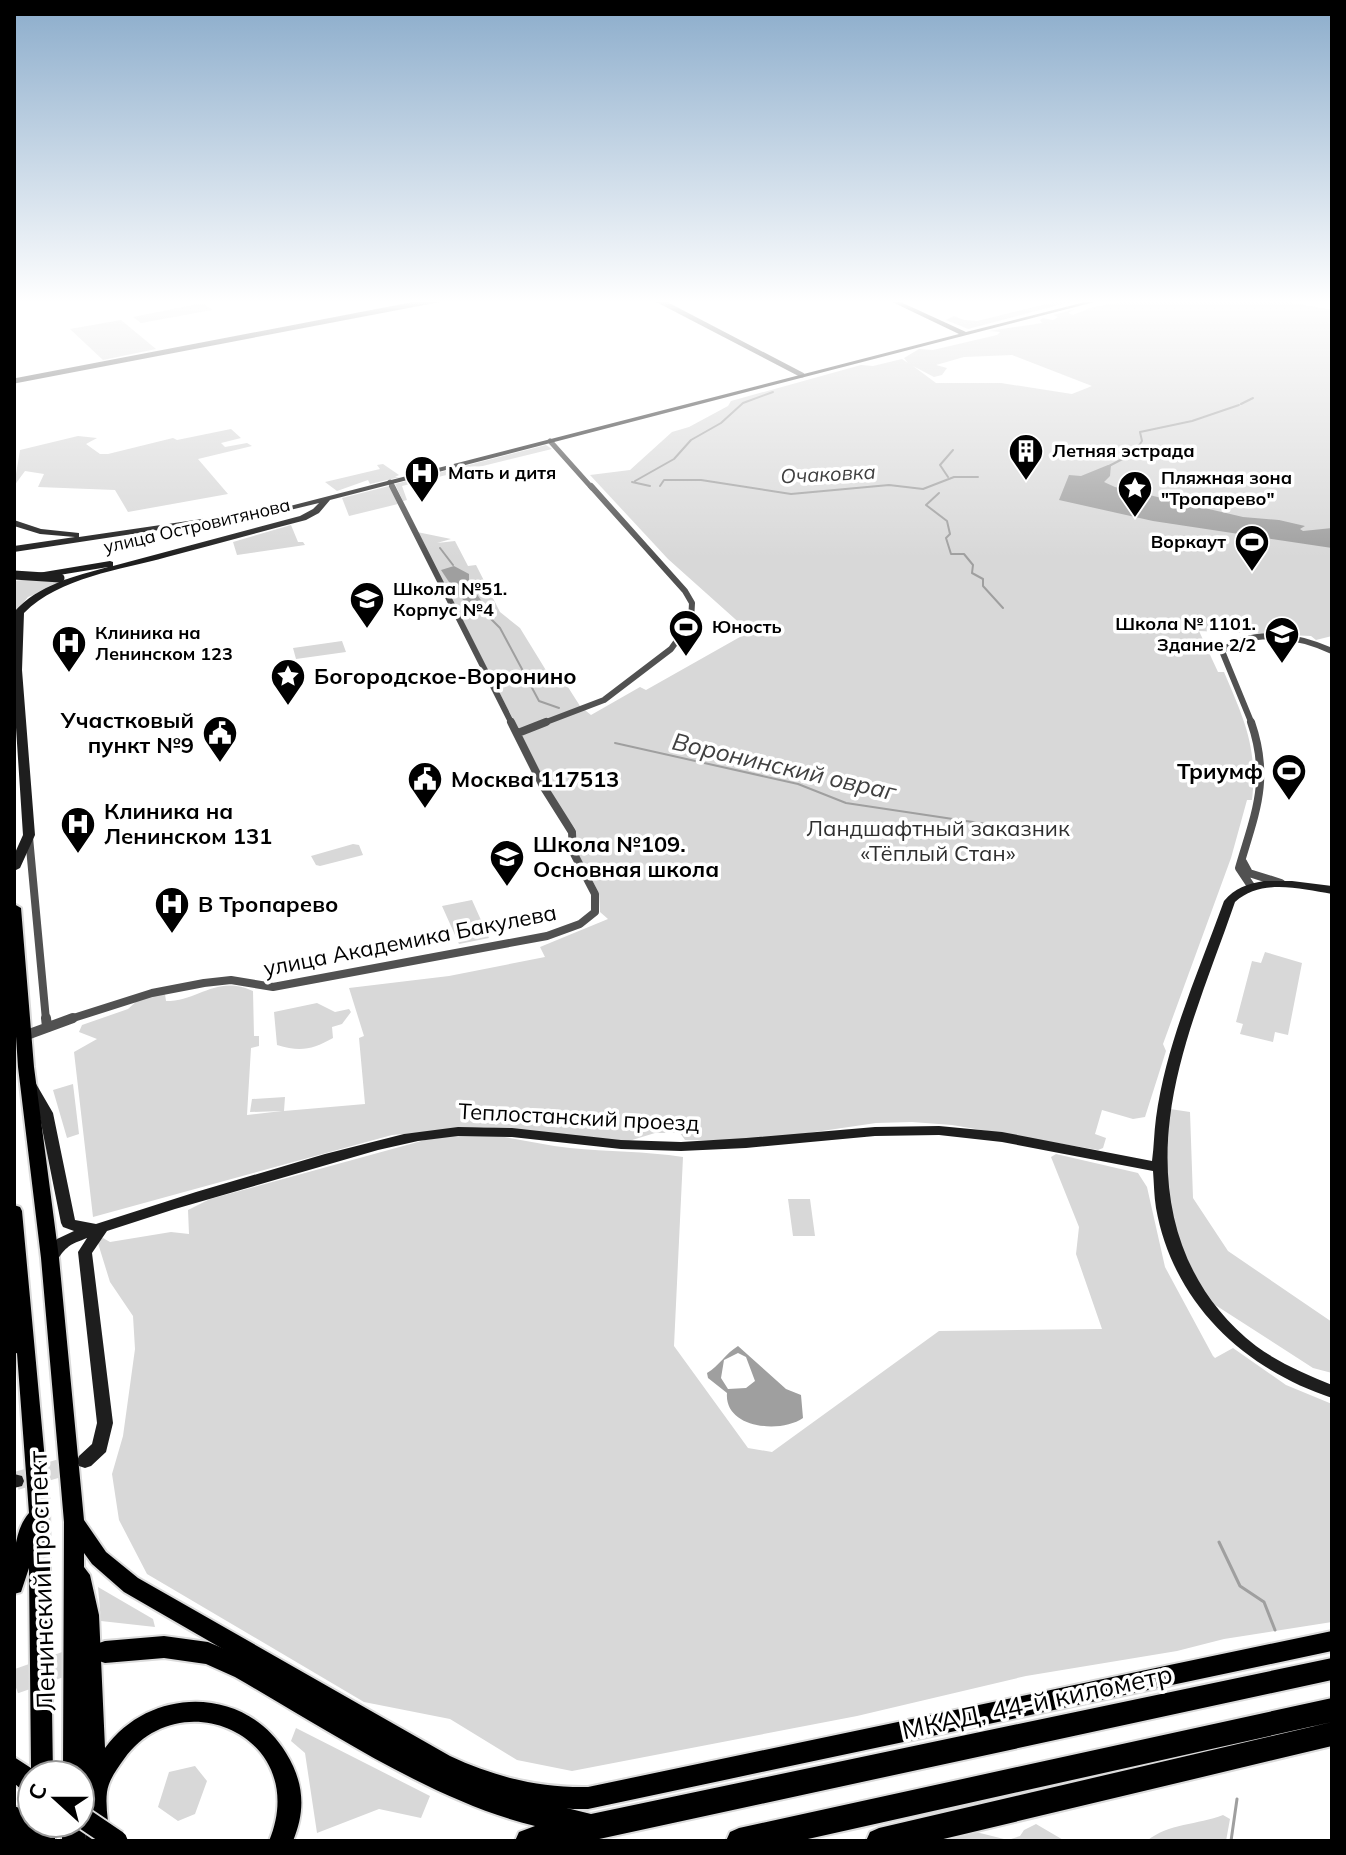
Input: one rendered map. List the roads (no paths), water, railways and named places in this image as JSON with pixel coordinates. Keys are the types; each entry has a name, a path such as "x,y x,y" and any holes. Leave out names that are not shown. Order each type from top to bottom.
{"highway":[{"path":"105,1652 164,1647 208,1653 244,1669 442,1780 506,1806 594,1827"},
{"name":"МКАД, 44-й километр","path":"528,1841 1332,1669"},
{"path":"750,1839 1332,1710"},
{"path":"879,1841 1332,1734"}],"main road":[{"name":"улица Островитянова","path":"14,549 301,505 762,386"},
{"name":"улица Островитянова","path":"14,577 180,551 313,513 332,497"},
{"path":"301,505 315,505 313,513"},
{"path":"264,513 251,518 248,523 269,527"},
{"path":"217,520 237,522 243,527 239,532 221,539"},
{"path":"14,523 58,534 131,532"},
{"path":"14,868 29,835 17,670 19,612 42,592 180,551"},
{"path":"14,577 60,578 107,572"},
{"path":"1332,890 1251,886 1230,901 1173,1077 1163,1117 1158,1167 1175,1250 1184,1274 1205,1307 1221,1326 1264,1360 1294,1378 1332,1392"},
{"name":"Ленинский проспект","path":"14,908 27,1082 50,1258 74,1522 74,1759"},
{"path":"27,1082 46,1113 68,1223 82,1228 103,1227"},
{"name":"Теплостанский проезд","path":"50,1258 62,1243 103,1227 335,1157 428,1134 466,1130 504,1130 581,1142 650,1147 742,1144 907,1130 948,1132 982,1135 1158,1167"},
{"name":"Ленинский проспект","path":"14,1214 39,1504 42,1759"},
{"path":"85,1461 100,1447 105,1423 85,1252 103,1227"},
{"path":"14,1347 23,1305"},
{"path":"14,1585 39,1504"},
{"path":"74,1522 112,1572 145,1593 442,1764 479,1782 553,1800 588,1798 1332,1641"},
{"path":"73,1556 88,1615 93,1759"},
{"path":"96,1791 104,1768 121,1745 143,1728 187,1711 226,1713 259,1733 280,1760 291,1795 291,1811 281,1841"},
{"path":"14,1817 27,1841"},
{"path":"96,1819 98,1841"},
{"path":"96,1827 117,1841"}],"street":[{"path":"390,482 518,733 615,693 679,642 693,612 685,591 550,441"},
{"path":"1251,886 1239,868 1260,799 1262,762 1254,723 1222,651 1236,641 1268,637 1304,640 1332,651"},
{"name":"улица Академика Бакулева","path":"23,1036 148,995 235,980 252,986 273,987 522,942 580,924 595,912 595,894 573,852 572,832 552,802 518,733"},
{"path":"14,750 24,763"},
{"path":"29,835 47,1027"},
{"path":"1245,853 1244,867 1249,873 1290,886"}],"waterway":[{"path":"635,481 674,459 691,440 721,423 743,403 773,392"},
{"path":"1241,404 1253,398"},
{"path":"1109,466 1134,453 1142,441 1140,432 1192,421 1239,405"},
{"path":"948,477 940,465 953,450"},
{"name":"Очаковка","path":"660,486 664,480 701,480 791,494 889,485 923,489 954,477 978,477"},
{"name":"Очаковка","path":"632,482 650,486"},
{"path":"939,493 926,505 947,521 950,534 946,538 951,554 964,554 973,565 972,573 983,579 983,586 1003,608"},
{"name":"Воронинский овраг","path":"440,548 453,565"},
{"name":"Воронинский овраг","path":"487,615 500,628 539,701 559,708"},
{"name":"Воронинский овраг","path":"615,743 798,784 846,803 1013,828 1047,824"},
{"path":"1219,1542 1240,1586 1264,1602 1275,1630"},
{"path":"1231,1841 1237,1799"}],"tunnel":[{"path":"16,1481 74,1464"},
{"path":"14,1682 84,1657"}],"place":[{"name":"Летняя эстрада","path":"1026,482"},
{"name":"Мать и дитя","path":"422,504"},
{"name":"Пляжная зона \"Тропарево\"","path":"1135,519"},
{"name":"Воркаут","path":"1252,573"},
{"name":"Школа №51. Корпус №4","path":"367,630"},
{"name":"Юность","path":"686,658"},
{"name":"Школа № 1101. Здание 2/2","path":"1282,665"},
{"name":"Клиника на Ленинском 123","path":"69,674"},
{"name":"Богородское-Воронино","path":"288,707"},
{"name":"Участковый пункт №9","path":"220,764"},
{"name":"Триумф","path":"1289,802"},
{"name":"Москва 117513","path":"425,810"},
{"name":"Клиника на Ленинском 131","path":"78,855"},
{"name":"Школа №109. Основная школа","path":"507,888"},
{"name":"В Тропарево","path":"172,935"}],"park label":[{"name":"Ландшафтный заказник «Тёплый Стан»","path":"938,840"}]}
